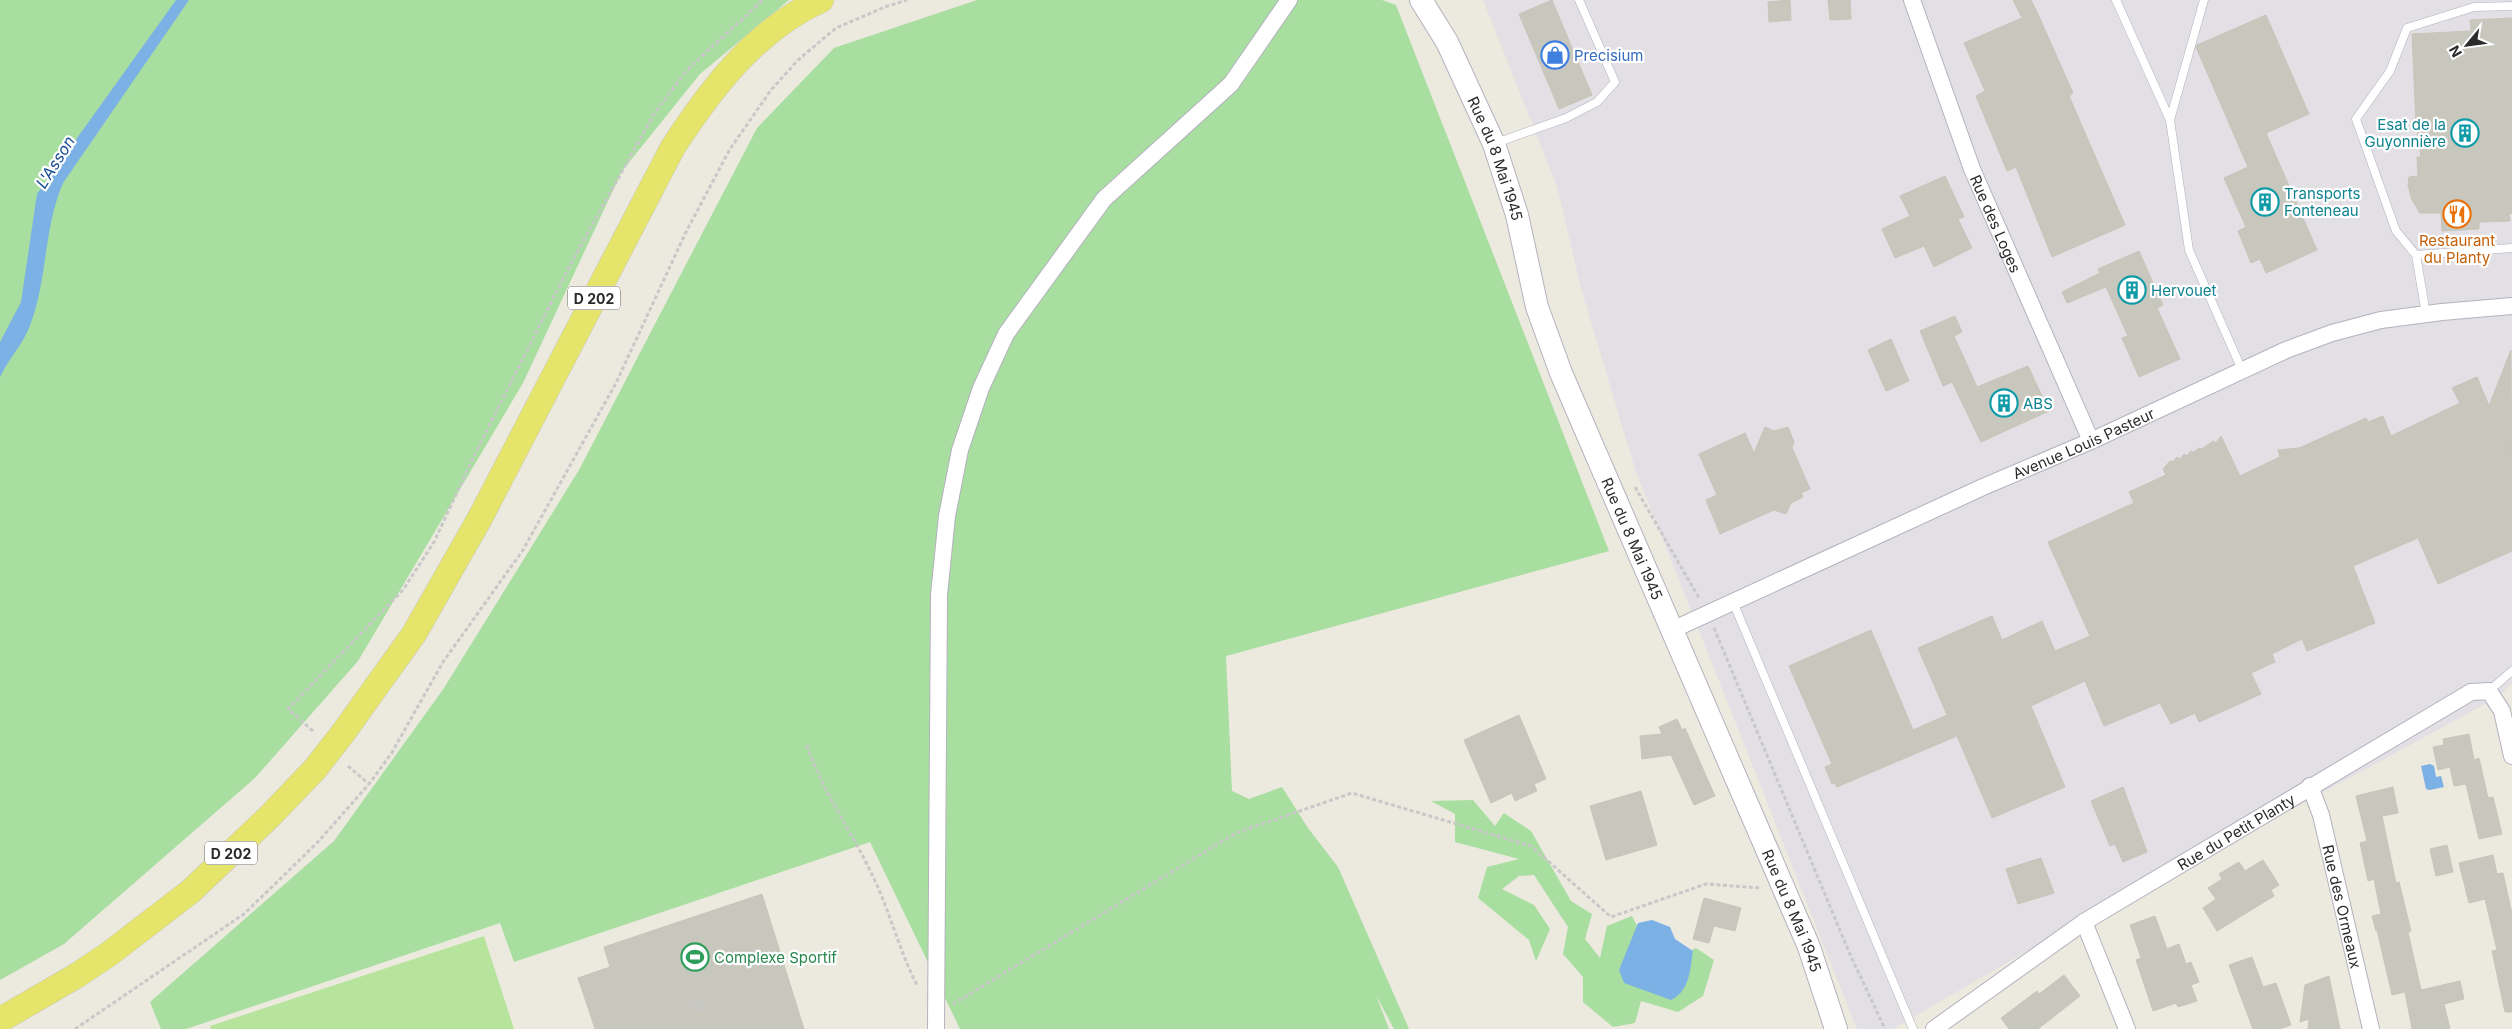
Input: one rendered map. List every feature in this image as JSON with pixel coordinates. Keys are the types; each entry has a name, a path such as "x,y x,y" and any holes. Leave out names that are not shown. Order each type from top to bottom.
{"main road":[{"name":"D 202","path":"0,1020 76,976 109,954 191,891 269,817 315,769 414,634 480,518 673,147 699,106 726,71 765,36 820,0"},
{"path":"1421,0 1447,42"},
{"path":"1437,0 1447,42"},
{"name":"Rue du 8 Mai 1945","path":"1447,42 1494,144 1517,215 1537,307 1558,364 1809,947 1836,1029"}],"street":[{"path":"936,1029 946,1002 939,595 947,516 960,450 981,388 1006,334 1104,199 1231,84 1289,0"},
{"name":"Rue des Loges","path":"1912,0 1972,169 2092,441"},
{"name":"Avenue Louis Pasteur","path":"1672,630 1983,487 2092,441 2242,370 2332,333 2381,320 2512,306"},
{"path":"2489,691 2502,711 2512,756"},
{"name":"Rue du Petit Planty","path":"1934,1029 2084,922 2471,692 2489,691"},
{"name":"Rue des Ormeaux","path":"2310,786 2321,815 2371,1029"},
{"path":"2084,922 2127,1029"}],"lane":[{"path":"1494,144 1566,118 1596,102 1615,82 1579,0"},
{"path":"2116,0 2170,120 2190,250 2242,370"},
{"path":"2170,120 2204,0"},
{"path":"2426,314 2416,255 2396,231 2356,119 2390,71 2407,28 2474,7 2512,6"},
{"path":"2416,255 2512,248"},
{"path":"1733,602 1913,1029"},
{"path":"2489,691 2512,671"}],"path":[{"path":"314,731 288,710 403,590 434,542 473,458 570,265 654,114 687,70 763,0"},
{"path":"75,1029 244,914 317,843 369,784 391,754 443,662 527,542 616,384 686,232 730,149 771,90 798,60 836,28 885,6 907,0"},
{"path":"1631,480 1708,614 1850,952 1885,1029"},
{"path":"807,745 826,794 856,842 875,881 913,977 921,992 928,998 946,1002 954,1013"},
{"path":"348,766 369,784"},
{"path":"946,1002 1236,833 1352,793 1531,846 1611,917 1706,884 1784,890"},
{"path":"946,1002 954,996"},
{"path":"701,1003 691,1006 693,1011 703,1007"}],"shaded area":[{"path":"1483,0 2512,0 2512,683 2498,697 2311,799 2085,917 1893,1029 1857,1029 1635,469 1581,288 1557,186"}],"green space":[{"path":"0,0 789,0 700,74 622,171 523,383 358,661 255,778 64,944 0,980"},
{"path":"977,0 1382,0 1396,5 1609,551 1226,656 1232,791 1249,799 1282,787 1308,828 1338,867 1409,1029 1394,1029 1376,995 1389,1029 960,1029 870,842 514,962 500,923 186,1029 161,1029 150,1002 334,841 444,688 579,470 757,128 834,48"},
{"path":"1473,800 1495,826 1504,813 1531,831 1571,901 1592,914 1585,939 1600,958 1607,926 1632,916 1644,940 1678,958 1696,948 1714,960 1703,996 1678,1012 1641,1001 1635,1023 1613,1027 1583,1002 1583,977 1563,954 1568,927 1534,875 1519,876 1502,889 1534,905 1550,929 1536,961 1529,940 1478,898 1487,867 1519,859 1455,842 1455,814 1431,801"},
{"path":"484,936 514,1029 211,1029 210,1026"}],"water":[{"path":"176,0 189,0 63,183 52,218 40,292 35,310 26,334 0,377 0,342 21,302 37,194"},
{"path":"2430,764 2434,766 2436,777 2441,776 2444,787 2426,789 2421,766"},
{"path":"1652,920 1670,927 1675,939 1693,951 1686,985 1671,1000 1624,983 1619,970 1638,923"}],"building":[{"name":"Precisium","path":"1552,0 1592,95 1559,109 1519,14"},
{"path":"1790,0 1791,20 1769,22 1768,2"},
{"path":"1828,0 1850,0 1851,19 1830,20"},
{"path":"2013,0 2031,0 2037,12 2073,93 2069,96 2125,225 2052,257 2016,167 2007,171 1976,96 1985,91 1964,43 2022,18"},
{"path":"2266,15 2309,114 2266,133 2317,250 2266,273 2260,259 2251,263 2238,231 2246,227 2224,178 2248,167 2196,47"},
{"name":"Esat de la Guyonnière","path":"2512,18 2512,213 2509,214 2510,221 2479,222 2479,229 2442,231 2441,213 2420,213 2412,200 2408,185 2409,177 2418,176 2417,157 2421,157 2416,123 2412,34 2471,31 2470,20"},
{"path":"1945,176 1964,217 1958,219 1972,248 1934,267 1924,246 1895,258 1882,229 1910,216 1900,196"},
{"path":"2139,251 2163,305 2157,308 2180,359 2139,377 2122,338 2128,336 2106,287 2067,303 2062,292 2100,273 2098,269"},
{"name":"ABS","path":"1955,316 1962,332 1954,336 1977,387 2028,366 2049,411 1981,442 1952,382 1943,386 1920,331"},
{"path":"1891,339 1909,381 1886,391 1868,350"},
{"path":"2511,350 2512,551 2438,584 2418,538 2353,566 2375,623 2307,651 2302,639 2272,654 2275,662 2251,673 2261,694 2199,722 2195,713 2171,724 2160,703 2104,726 2085,681 2031,706 2065,787 1992,818 1957,736 1837,787 1835,783 1832,784 1825,767 1832,764 1789,666 1871,630 1913,730 1947,715 1918,648 1992,616 2002,640 2042,621 2055,651 2090,636 2048,542 2134,503 2129,492 2166,475 2163,469 2170,461 2173,462 2177,457 2180,459 2184,454 2187,456 2191,451 2194,452 2199,448 2202,449 2213,441 2216,443 2221,436 2240,476 2280,457 2278,450 2299,448 2366,418 2368,422 2383,416 2391,436 2460,403 2452,388 2477,377 2489,406"},
{"path":"1765,427 1774,431 1788,427 1794,442 1792,448 1810,489 1801,493 1803,497 1791,503 1786,514 1774,510 1720,534 1706,500 1717,495 1699,454 1745,433 1754,453"},
{"path":"1519,715 1546,779 1534,784 1537,791 1515,801 1512,793 1491,803 1464,740"},
{"path":"1677,719 1682,730 1685,728 1715,796 1694,805 1671,755 1642,759 1640,736 1662,734 1659,727"},
{"path":"2469,734 2474,760 2479,758 2488,798 2493,797 2502,834 2479,839 2466,784 2454,786 2450,767 2438,770 2433,747 2444,745 2443,739"},
{"path":"2123,787 2147,852 2123,862 2115,844 2110,846 2091,801"},
{"path":"2393,787 2398,813 2382,816 2396,883 2399,882 2411,931 2408,932 2421,990 2460,981 2464,999 2444,1004 2450,1029 2412,1029 2405,992 2392,995 2372,916 2381,914 2374,879 2368,881 2360,843 2367,841 2356,796"},
{"path":"1641,791 1657,845 1606,860 1590,806"},
{"path":"2447,845 2453,872 2436,876 2430,849"},
{"path":"2493,855 2497,874 2503,873 2512,914 2512,1012 2505,1012 2492,951 2497,950 2485,899 2469,903 2459,863"},
{"path":"2041,858 2054,893 2018,904 2006,869"},
{"path":"2263,860 2279,885 2271,890 2274,896 2217,931 2203,908 2216,899 2208,888 2222,879 2219,874 2239,862 2245,871"},
{"name":"Complexe Sportif","path":"762,894 804,1029 595,1029 578,978 610,967 604,947"},
{"path":"1704,898 1741,908 1735,931 1714,926 1709,943 1693,939"},
{"path":"2155,916 2167,949 2179,944 2186,964 2191,962 2199,982 2191,985 2197,1001 2178,1007 2176,1003 2153,1011 2136,960 2141,958 2130,925"},
{"path":"2252,957 2263,987 2276,983 2291,1025 2280,1029 2253,1029 2229,965"},
{"path":"2064,975 2080,996 2038,1029 2009,1029 2001,1018 2037,991 2039,994"},
{"path":"2329,976 2340,1029 2308,1029 2309,1019 2300,1022 2305,985"}],"place":[{"name":"Precisium","path":"1555,55"},
{"name":"Esat de la Guyonnière","path":"2465,133"},
{"name":"Transports Fonteneau","path":"2265,202"},
{"name":"Restaurant du Planty","path":"2457,214"},
{"name":"Hervouet","path":"2132,290"},
{"name":"ABS","path":"2004,403"},
{"name":"Complexe Sportif","path":"695,957"}],"water label":[{"name":"L'Asson","path":"55,162"}]}
